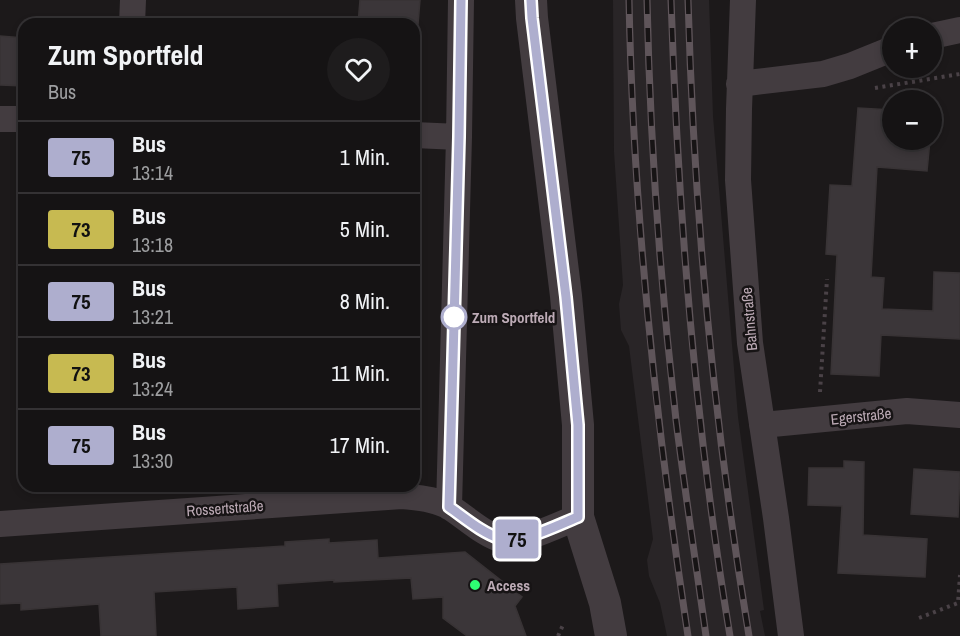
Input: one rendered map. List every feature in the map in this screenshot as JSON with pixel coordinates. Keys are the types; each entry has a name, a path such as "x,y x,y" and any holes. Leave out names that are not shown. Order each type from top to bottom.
{"street":[{"path":"132,18 134,0"},
{"path":"461,0 449,507 484,531 503,540 520,539 578,517"},
{"path":"531,0 576,402 578,517 605,603 612,636"},
{"name":"Bahnstraße","path":"742,0 738,180 750,343 791,636"},
{"path":"942,34 960,30"},
{"path":"739,84 823,74 882,54"},
{"path":"0,119 18,119"},
{"path":"420,135 459,137"},
{"name":"Egerstraße","path":"762,425 907,411 960,415"},
{"name":"Rossertstraße","path":"0,524 402,496 426,498 449,507"}],"path":[{"path":"819,420 827,279"},
{"path":"919,618 958,603 960,575"},
{"path":"558,636 563,625"}],"shaded area":[{"path":"613,0 709,0 713,116 738,417 764,610 760,611 765,636 667,636 660,603 649,576 647,560 653,539 629,346 621,330 619,304 623,285 614,152"}],"building":[{"path":"360,0 420,0 418,18 358,18"},
{"path":"0,36 18,38 18,86 0,85"},
{"path":"858,108 882,109 882,150 929,150 927,171 877,167 871,277 884,278 882,309 933,311 934,272 960,273 960,339 881,335 879,376 831,374 837,255 826,254 830,185 852,186"},
{"path":"844,461 864,462 863,535 927,539 925,577 838,573 842,506 808,505 809,468 844,468"},
{"path":"914,469 960,472 958,517 911,514"},
{"path":"329,539 329,543 377,540 378,558 465,552 522,597 515,606 526,636 467,636 443,618 443,597 413,599 411,578 277,584 278,606 238,609 237,587 154,592 156,636 101,636 99,604 21,610 21,603 0,604 0,564 285,546 285,542"}],"railway":[{"path":"629,0 635,160 648,319 666,478 688,636"},
{"path":"647,0 653,158 665,316 676,420 706,636"},
{"path":"671,0 678,160 690,319 707,478 730,636"},
{"path":"688,0 695,160 708,319 726,478 749,636"}],"bus line":[{"name":"75","path":"461,0 449,507 484,531 503,540 520,539 578,517 578,425 566,297 531,0"}],"place":[{"name":"Zum Sportfeld","path":"454,317"},
{"name":"Access","path":"475,585"}]}
